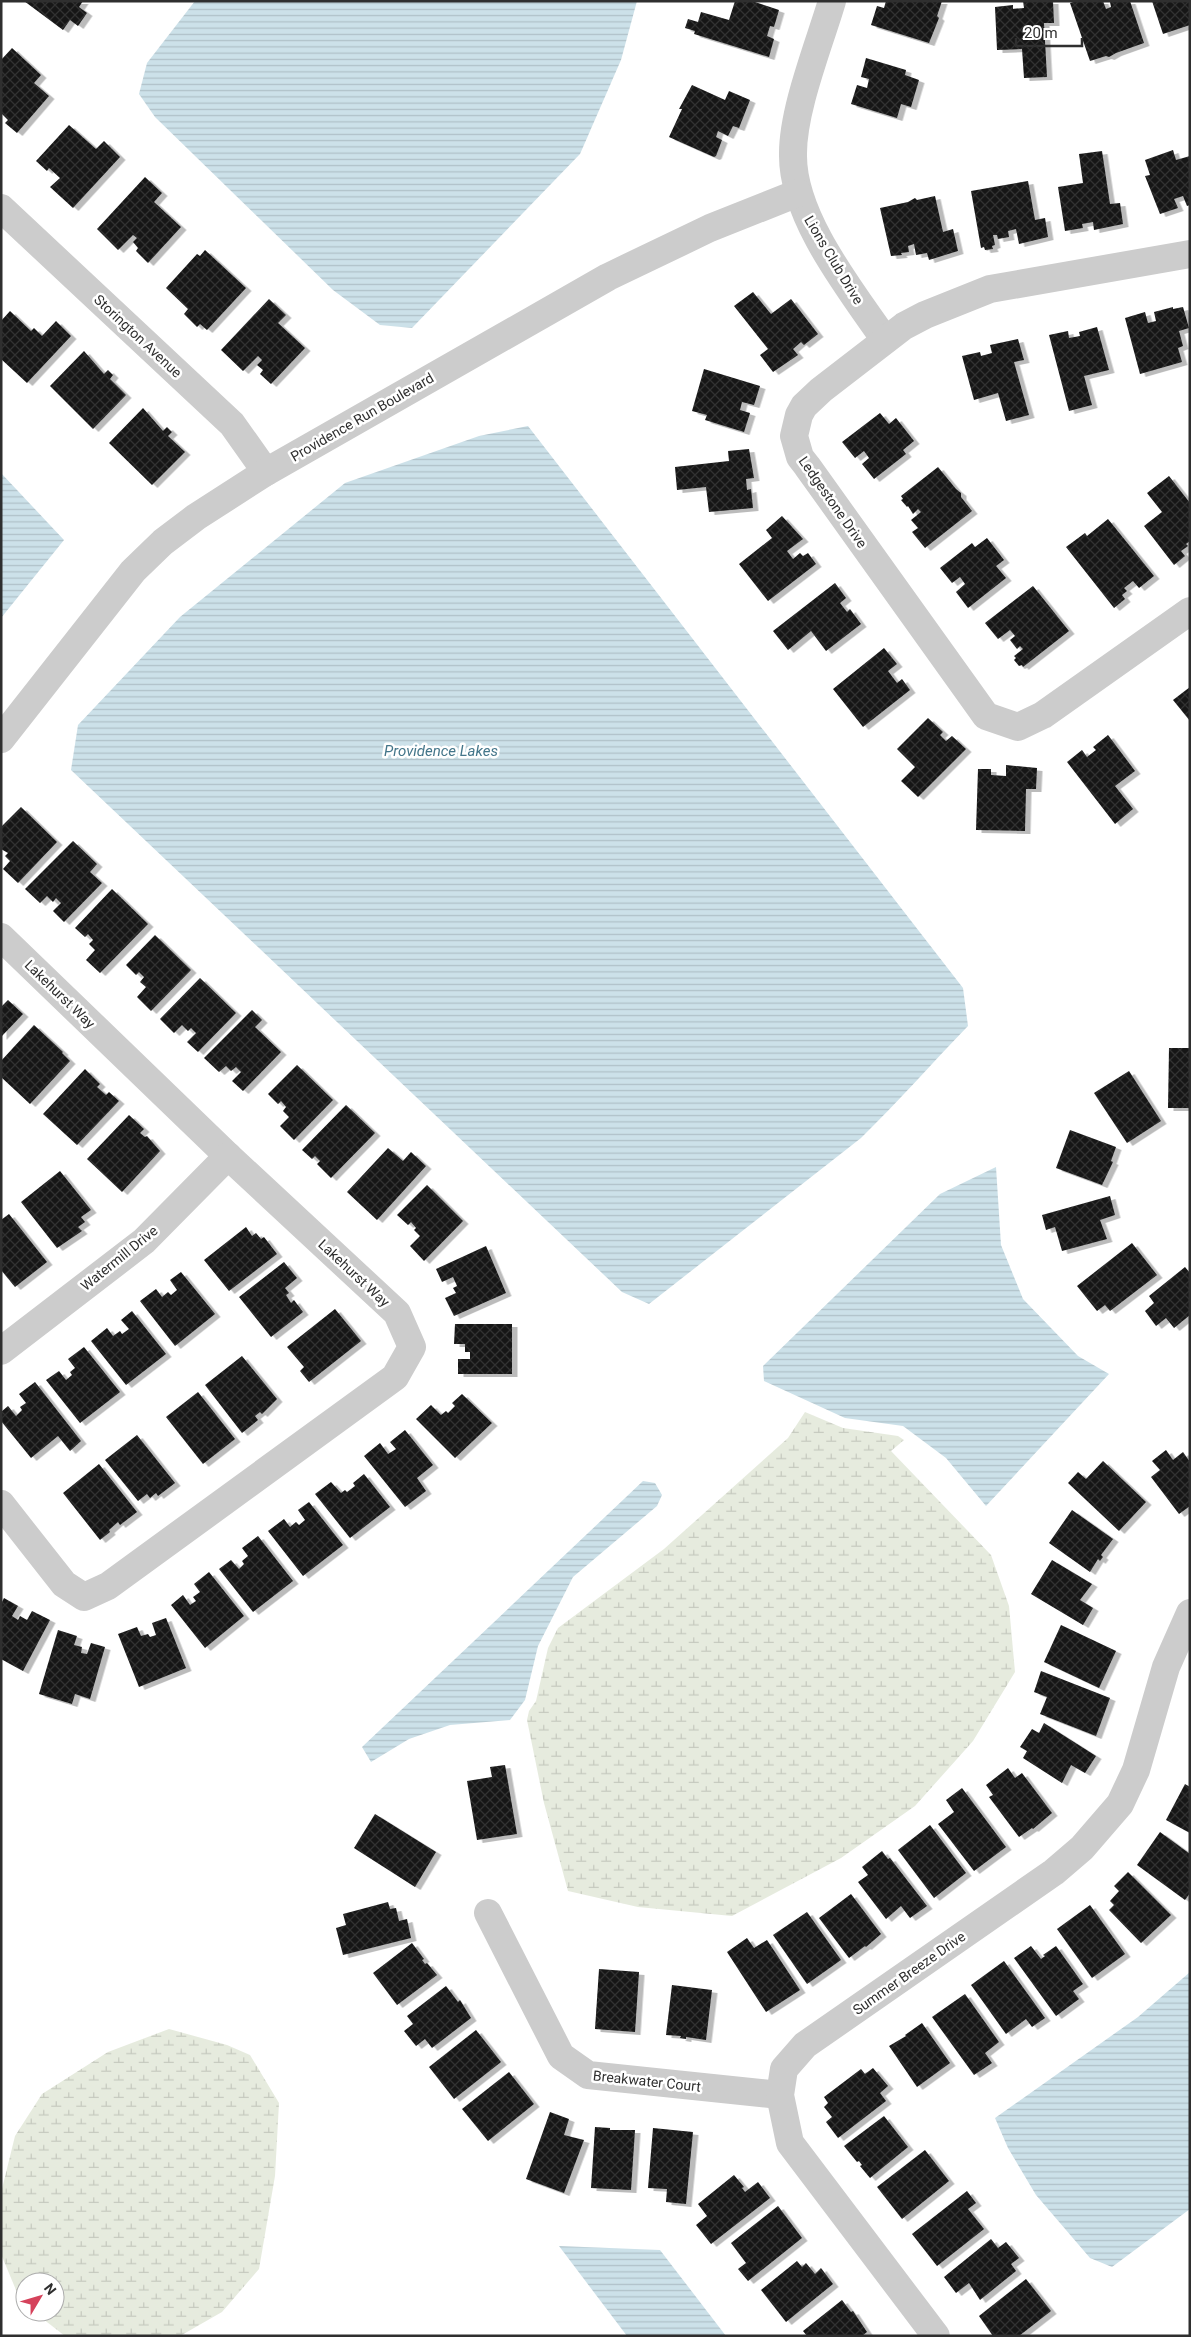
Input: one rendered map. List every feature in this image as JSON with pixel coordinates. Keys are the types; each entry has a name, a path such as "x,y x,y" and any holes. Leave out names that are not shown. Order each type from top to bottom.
{"street":[{"name":"Lions Club Drive","path":"832,1 798,115 793,154 798,193 812,228 885,340"},
{"name":"Providence Run Boulevard","path":"1,739 133,571 196,516 266,472 608,277 710,228 798,193"},
{"name":"Storington Avenue","path":"1,208 232,424 266,472"},
{"name":"Ledgestone Drive","path":"1190,254 990,289 925,315 885,340 821,390 804,406 796,426 796,446 807,466 986,716 1018,727 1043,715 1190,611"},
{"name":"Lakehurst Way","path":"1,936 228,1156 397,1312 412,1347 395,1376 108,1586 84,1597 64,1584 1,1504"},
{"name":"Watermill Drive","path":"1,1351 144,1241 228,1156"},
{"name":"Summer Breeze Drive","path":"936,2336 790,2144 780,2095 784,2069 805,2044 1054,1872 1082,1848 1120,1804 1136,1770 1166,1667 1190,1613"},
{"name":"Breakwater Court","path":"488,1914 561,2056 588,2075 780,2095"}],"green space":[{"path":"805,1412 843,1428 898,1436 904,1440 891,1451 991,1555 1009,1606 1015,1672 973,1741 915,1806 841,1858 732,1916 638,1907 568,1891 544,1803 527,1720 529,1711 536,1701 548,1648 558,1628 664,1549 788,1438"},
{"path":"169,2029 227,2045 250,2055 279,2103 275,2176 259,2269 222,2312 180,2336 65,2336 47,2322 65,2322 65,2272 15,2272 15,2288 1,2254 1,2193 15,2136 42,2094 108,2052"}],"water":[{"path":"195,1 637,1 621,60 580,154 412,328 380,325 333,290 155,117 139,94 147,63"},
{"name":"Providence Lakes","path":"528,426 963,988 968,1026 875,1124 861,1138 649,1304 622,1292 71,770 78,725 180,617 345,483 479,436"},
{"path":"1,473 64,540 1,618"},
{"path":"996,1167 1001,1245 1023,1299 1078,1356 1109,1374 986,1506 946,1458 903,1426 845,1418 764,1381 763,1366 940,1194"},
{"path":"643,1481 655,1483 662,1495 657,1506 573,1577 538,1646 525,1700 510,1720 450,1725 409,1739 371,1762 362,1747"},
{"path":"1190,1972 1190,2209 1112,2267 1090,2258 1036,2195 1008,2148 995,2118 1138,2017"},
{"path":"559,2246 660,2250 726,2336 627,2336"}],"building":[{"path":"24,1 83,1 79,7 87,13 78,26 70,20 63,30"},
{"path":"735,1 752,1 779,10 774,27 770,26 767,36 774,39 769,57 694,34 695,31 685,28 688,19 698,22 701,12 729,20"},
{"path":"886,1 942,1 937,16 939,18 929,43 871,25 877,6 884,8"},
{"path":"1023,1 1053,1 1054,23 1044,23 1047,77 1024,78 1022,49 997,50 995,7 1013,5 1013,9 1024,8"},
{"path":"1076,1 1103,1 1106,9 1111,7 1110,2 1130,1 1144,43 1109,57 1106,56 1090,61 1070,3"},
{"path":"1152,1 1190,1 1190,25 1163,34"},
{"path":"12,48 41,75 34,83 49,96 17,133 5,123 8,120 1,113 1,60"},
{"path":"866,58 906,70 905,75 919,80 911,107 901,104 897,118 851,104 857,85 867,88 869,79 861,77"},
{"path":"692,85 725,100 729,91 750,100 739,128 733,126 728,136 718,131 716,137 722,140 714,157 669,137 682,109 679,109"},
{"path":"69,125 96,149 104,141 120,157 73,208 50,187 60,178 49,168 47,171 36,161"},
{"path":"1173,150 1176,160 1190,156 1190,205 1187,206 1183,196 1174,199 1178,208 1160,214 1145,176 1150,175 1145,160"},
{"path":"1102,151 1110,204 1120,203 1123,224 1094,230 1093,222 1082,224 1083,228 1065,231 1058,187 1083,183 1079,154"},
{"path":"145,177 162,193 154,202 181,227 148,263 136,251 138,248 133,242 137,238 133,235 118,250 97,229"},
{"path":"1028,181 1035,220 1045,218 1048,237 1019,244 1016,229 1008,231 1009,237 998,239 997,235 993,235 995,245 992,246 993,249 985,250 984,247 981,248 971,191"},
{"path":"935,196 943,232 953,229 958,251 929,260 927,253 916,255 914,244 908,246 909,252 891,256 880,208 908,202 915,198 917,200"},
{"path":"205,250 246,288 207,330 200,324 197,327 184,314 188,309 166,288 197,254 200,256"},
{"path":"753,292 771,314 791,299 818,334 804,345 801,342 793,349 798,355 773,372 760,355 768,349 734,306"},
{"path":"269,299 286,315 278,323 305,348 271,384 260,374 263,370 257,365 262,360 258,356 243,371 221,350"},
{"path":"1173,307 1173,309 1183,307 1189,328 1179,331 1183,346 1178,348 1182,362 1140,374 1125,318 1145,312 1148,323 1156,321 1154,312"},
{"path":"10,311 31,331 34,328 42,336 56,321 71,336 27,383 1,359 1,321"},
{"path":"1097,327 1109,370 1084,376 1092,405 1069,411 1049,335 1068,331 1069,338 1080,336 1079,332"},
{"path":"1018,339 1024,360 1014,362 1029,415 1006,421 998,393 974,400 962,356 980,352 981,356 992,353 990,345"},
{"path":"84,351 104,374 108,370 113,375 110,379 126,395 93,429 50,386"},
{"path":"704,369 760,386 754,405 742,402 740,410 750,413 744,432 705,420 707,415 692,411"},
{"path":"143,408 163,431 167,427 172,432 168,436 185,452 152,485 109,443"},
{"path":"880,413 889,424 896,418 914,441 903,450 906,454 874,479 862,464 869,458 864,451 855,458 842,442"},
{"path":"749,449 754,478 746,479 747,490 751,489 753,508 709,512 706,487 677,490 675,467 729,461 728,451"},
{"path":"938,467 961,493 961,497 972,511 925,548 912,532 918,528 911,520 921,512 918,509 913,514 901,500 903,499 901,496"},
{"path":"1169,476 1190,503 1190,541 1186,544 1188,546 1181,551 1185,556 1174,565 1144,526 1162,512 1147,493"},
{"path":"782,516 803,539 787,551 793,559 800,553 803,556 808,553 816,564 768,601 739,564 772,538 766,530"},
{"path":"1108,519 1154,576 1139,588 1133,581 1124,588 1127,591 1122,595 1125,599 1114,608 1066,547 1085,533 1087,536"},
{"path":"987,538 1004,560 996,566 1006,578 968,608 956,592 965,584 960,577 952,583 940,568 972,543 975,547"},
{"path":"835,583 846,598 840,603 847,612 850,609 861,624 826,651 811,631 788,650 773,631"},
{"path":"1033,586 1069,631 1023,667 1022,665 1019,666 1014,660 1016,658 1014,656 1023,649 1020,646 1017,649 1010,640 1015,636 1010,630 998,639 985,623"},
{"path":"884,648 897,664 888,671 897,683 902,679 910,690 863,727 833,689"},
{"path":"1190,687 1190,721 1173,700"},
{"path":"928,718 943,732 940,735 946,741 952,736 966,749 918,797 901,781 915,767 897,749"},
{"path":"1108,735 1135,771 1115,786 1133,809 1115,824 1067,762 1082,750 1087,757 1096,750 1093,747"},
{"path":"1006,765 1037,768 1036,789 1026,789 1025,831 976,830 978,769 991,769 991,775 1006,776"},
{"path":"21,807 57,842 18,883 3,869 10,861 5,856 8,853 1,849 1,827"},
{"path":"73,841 97,864 90,872 102,883 64,922 53,911 61,903 56,898 53,902 47,896 40,903 25,889"},
{"path":"112,889 148,924 100,973 86,960 95,950 89,944 93,940 88,934 85,937 75,928"},
{"path":"155,935 191,970 151,1011 137,997 146,987 140,982 144,977 139,972 136,975 126,965"},
{"path":"200,978 236,1013 198,1052 187,1042 196,1033 191,1028 188,1031 182,1025 174,1033 160,1019"},
{"path":"8,1000 23,1014 1,1037 1,1007"},
{"path":"252,1010 262,1020 255,1027 281,1052 243,1091 232,1081 241,1072 236,1067 231,1071 226,1066 219,1072 204,1058"},
{"path":"34,1025 70,1061 30,1104 1,1077 1,1061"},
{"path":"1169,1048 1190,1048 1190,1108 1168,1108"},
{"path":"297,1065 333,1100 294,1140 280,1126 289,1117 283,1111 286,1107 281,1101 278,1104 268,1094"},
{"path":"85,1069 100,1084 97,1087 106,1095 109,1092 119,1101 77,1145 43,1114"},
{"path":"1129,1071 1161,1121 1127,1143 1094,1093"},
{"path":"346,1105 375,1133 331,1178 317,1164 320,1161 315,1156 312,1159 302,1150"},
{"path":"129,1115 144,1129 140,1133 145,1137 147,1136 160,1151 122,1192 87,1159"},
{"path":"1070,1130 1116,1147 1111,1161 1113,1162 1102,1185 1056,1168"},
{"path":"388,1148 403,1161 411,1152 426,1166 377,1220 347,1192"},
{"path":"60,1171 91,1210 81,1217 85,1222 78,1227 82,1231 57,1248 21,1202"},
{"path":"427,1185 463,1221 424,1261 410,1246 420,1236 414,1230 416,1228 411,1222 408,1225 397,1215"},
{"path":"1110,1196 1115,1215 1100,1220 1107,1239 1062,1251 1055,1227 1046,1230 1042,1215"},
{"path":"9,1214 47,1262 15,1287 1,1270 1,1220"},
{"path":"246,1227 252,1236 256,1233 261,1239 264,1237 277,1254 229,1291 204,1260"},
{"path":"1132,1243 1157,1275 1110,1311 1105,1305 1097,1311 1077,1286"},
{"path":"486,1246 506,1293 454,1316 445,1298 456,1293 453,1288 457,1286 453,1277 442,1282 436,1269"},
{"path":"284,1262 297,1278 285,1288 289,1293 286,1295 291,1303 294,1300 303,1312 271,1337 239,1297"},
{"path":"1185,1267 1190,1273 1190,1315 1174,1328 1166,1318 1156,1326 1145,1311 1154,1303 1149,1296"},
{"path":"181,1272 215,1314 175,1346 140,1301 156,1289 162,1297 168,1292 171,1295 177,1290 170,1280"},
{"path":"335,1309 361,1341 309,1382 300,1371 304,1367 287,1347"},
{"path":"132,1311 166,1354 126,1385 91,1341 107,1328 113,1336 120,1331 122,1334 129,1329 121,1320"},
{"path":"455,1324 512,1324 512,1374 458,1374 458,1359 470,1359 470,1352 465,1352 465,1344 454,1344"},
{"path":"84,1347 120,1392 80,1423 46,1380 59,1371 66,1380 72,1375 70,1372 75,1368 68,1359"},
{"path":"242,1356 277,1399 262,1414 260,1412 255,1416 258,1420 242,1433 205,1385"},
{"path":"35,1382 81,1441 70,1451 58,1436 31,1458 1,1421 1,1412 8,1406 16,1416 22,1410 20,1407 26,1403 19,1394"},
{"path":"198,1392 235,1439 203,1464 166,1417"},
{"path":"462,1394 492,1423 455,1458 416,1419 431,1405 441,1415 446,1411 448,1413 455,1406 452,1403"},
{"path":"405,1430 433,1465 417,1478 426,1491 405,1507 364,1456 380,1443 388,1454 396,1449 390,1442"},
{"path":"137,1435 175,1483 158,1496 156,1493 150,1498 147,1494 138,1501 105,1460"},
{"path":"1166,1450 1173,1460 1183,1452 1190,1462 1190,1506 1179,1514 1151,1477 1160,1470 1152,1461"},
{"path":"1103,1461 1146,1502 1119,1531 1068,1483 1078,1472 1086,1479"},
{"path":"99,1464 137,1512 120,1525 118,1522 100,1540 63,1493"},
{"path":"364,1474 390,1507 350,1538 315,1494 331,1482 341,1493 345,1490 347,1492 355,1486 353,1483"},
{"path":"309,1502 343,1545 303,1576 268,1531 284,1519 290,1527 296,1522 299,1525 305,1520 298,1510"},
{"path":"1072,1510 1113,1539 1101,1555 1103,1557 1100,1561 1098,1559 1090,1572 1049,1543"},
{"path":"258,1536 293,1581 253,1612 219,1569 231,1560 239,1569 244,1564 242,1561 248,1556 242,1548"},
{"path":"1052,1560 1092,1584 1080,1600 1093,1608 1083,1625 1031,1594"},
{"path":"209,1572 244,1616 205,1648 171,1605 183,1595 190,1605 196,1601 193,1597 200,1592 194,1584"},
{"path":"4,1598 18,1606 12,1616 18,1620 20,1616 27,1620 32,1611 50,1620 23,1671 1,1659 1,1604"},
{"path":"166,1618 186,1668 139,1687 118,1634 137,1627 141,1636 148,1634 150,1637 156,1635 152,1623"},
{"path":"1061,1625 1116,1651 1099,1688 1044,1662"},
{"path":"58,1630 77,1636 74,1645 82,1647 81,1653 87,1654 91,1643 105,1647 90,1699 75,1694 72,1704 39,1694"},
{"path":"1041,1671 1110,1698 1096,1736 1040,1714 1047,1697 1034,1692"},
{"path":"1044,1723 1096,1756 1085,1773 1071,1765 1062,1783 1023,1758 1027,1751 1020,1747 1032,1729 1039,1733"},
{"path":"505,1765 517,1834 477,1840 467,1781 492,1777 490,1767"},
{"path":"1008,1768 1015,1778 1022,1773 1052,1813 1033,1829 1019,1837 989,1797 993,1795 986,1785"},
{"path":"1185,1784 1190,1787 1190,1833 1166,1820"},
{"path":"962,1788 1006,1847 974,1871 938,1824 954,1812 946,1800"},
{"path":"375,1814 436,1852 415,1887 354,1848"},
{"path":"930,1825 966,1873 934,1898 898,1850"},
{"path":"1160,1832 1190,1854 1190,1893 1185,1900 1137,1865"},
{"path":"882,1851 888,1859 890,1858 927,1906 910,1918 901,1906 886,1919 858,1882 868,1875 862,1867"},
{"path":"1128,1872 1171,1915 1141,1943 1109,1910 1114,1905 1110,1901 1119,1891 1114,1886"},
{"path":"851,1894 881,1934 849,1958 819,1918"},
{"path":"388,1902 390,1909 396,1908 399,1921 407,1919 411,1938 343,1955 336,1928 346,1925 343,1914"},
{"path":"1090,1905 1125,1954 1092,1978 1057,1929"},
{"path":"807,1912 841,1960 807,1984 773,1935"},
{"path":"747,1938 754,1948 767,1940 800,1990 766,2012 727,1952"},
{"path":"412,1943 424,1959 422,1960 425,1964 427,1963 437,1975 397,2005 373,1973"},
{"path":"1031,1946 1041,1959 1045,1956 1043,1955 1056,1946 1083,1984 1073,1991 1079,1999 1056,2016 1014,1958"},
{"path":"1004,1961 1045,2018 1032,2027 1026,2019 1006,2034 971,1985"},
{"path":"599,1969 639,1972 635,2032 595,2029"},
{"path":"672,1985 712,1990 706,2040 666,2035"},
{"path":"446,1986 458,2002 460,2000 471,2018 432,2048 425,2039 416,2046 404,2031 413,2024 407,2016"},
{"path":"965,1994 999,2042 985,2053 992,2063 974,2075 932,2017"},
{"path":"922,2023 950,2063 917,2087 889,2046 906,2036"},
{"path":"476,2030 501,2062 454,2099 429,2067"},
{"path":"873,2068 888,2086 880,2093 886,2101 838,2138 826,2122 832,2117 824,2107 828,2103 824,2097 861,2069 865,2074"},
{"path":"509,2072 534,2104 488,2141 462,2109"},
{"path":"550,2112 569,2119 564,2135 584,2140 564,2193 526,2179"},
{"path":"884,2116 908,2147 870,2178 860,2166 862,2165 859,2161 857,2162 844,2146"},
{"path":"595,2127 610,2128 610,2130 635,2130 631,2190 591,2188"},
{"path":"653,2128 693,2132 686,2204 666,2202 667,2189 648,2188"},
{"path":"925,2150 949,2181 902,2219 877,2187"},
{"path":"734,2175 744,2187 742,2188 745,2192 758,2182 770,2198 711,2244 696,2225 707,2216 698,2204"},
{"path":"967,2191 976,2203 968,2209 984,2229 937,2266 912,2234"},
{"path":"778,2206 802,2238 748,2281 738,2269 746,2263 731,2243"},
{"path":"991,2239 998,2248 1006,2242 1019,2258 1011,2264 1016,2271 980,2300 969,2283 956,2293 944,2277"},
{"path":"797,2261 802,2267 806,2263 815,2274 821,2268 833,2284 786,2322 761,2290"},
{"path":"1026,2279 1051,2311 1019,2336 993,2336 979,2316"},
{"path":"842,2300 851,2312 853,2311 867,2332 862,2336 807,2336 803,2331"}]}
